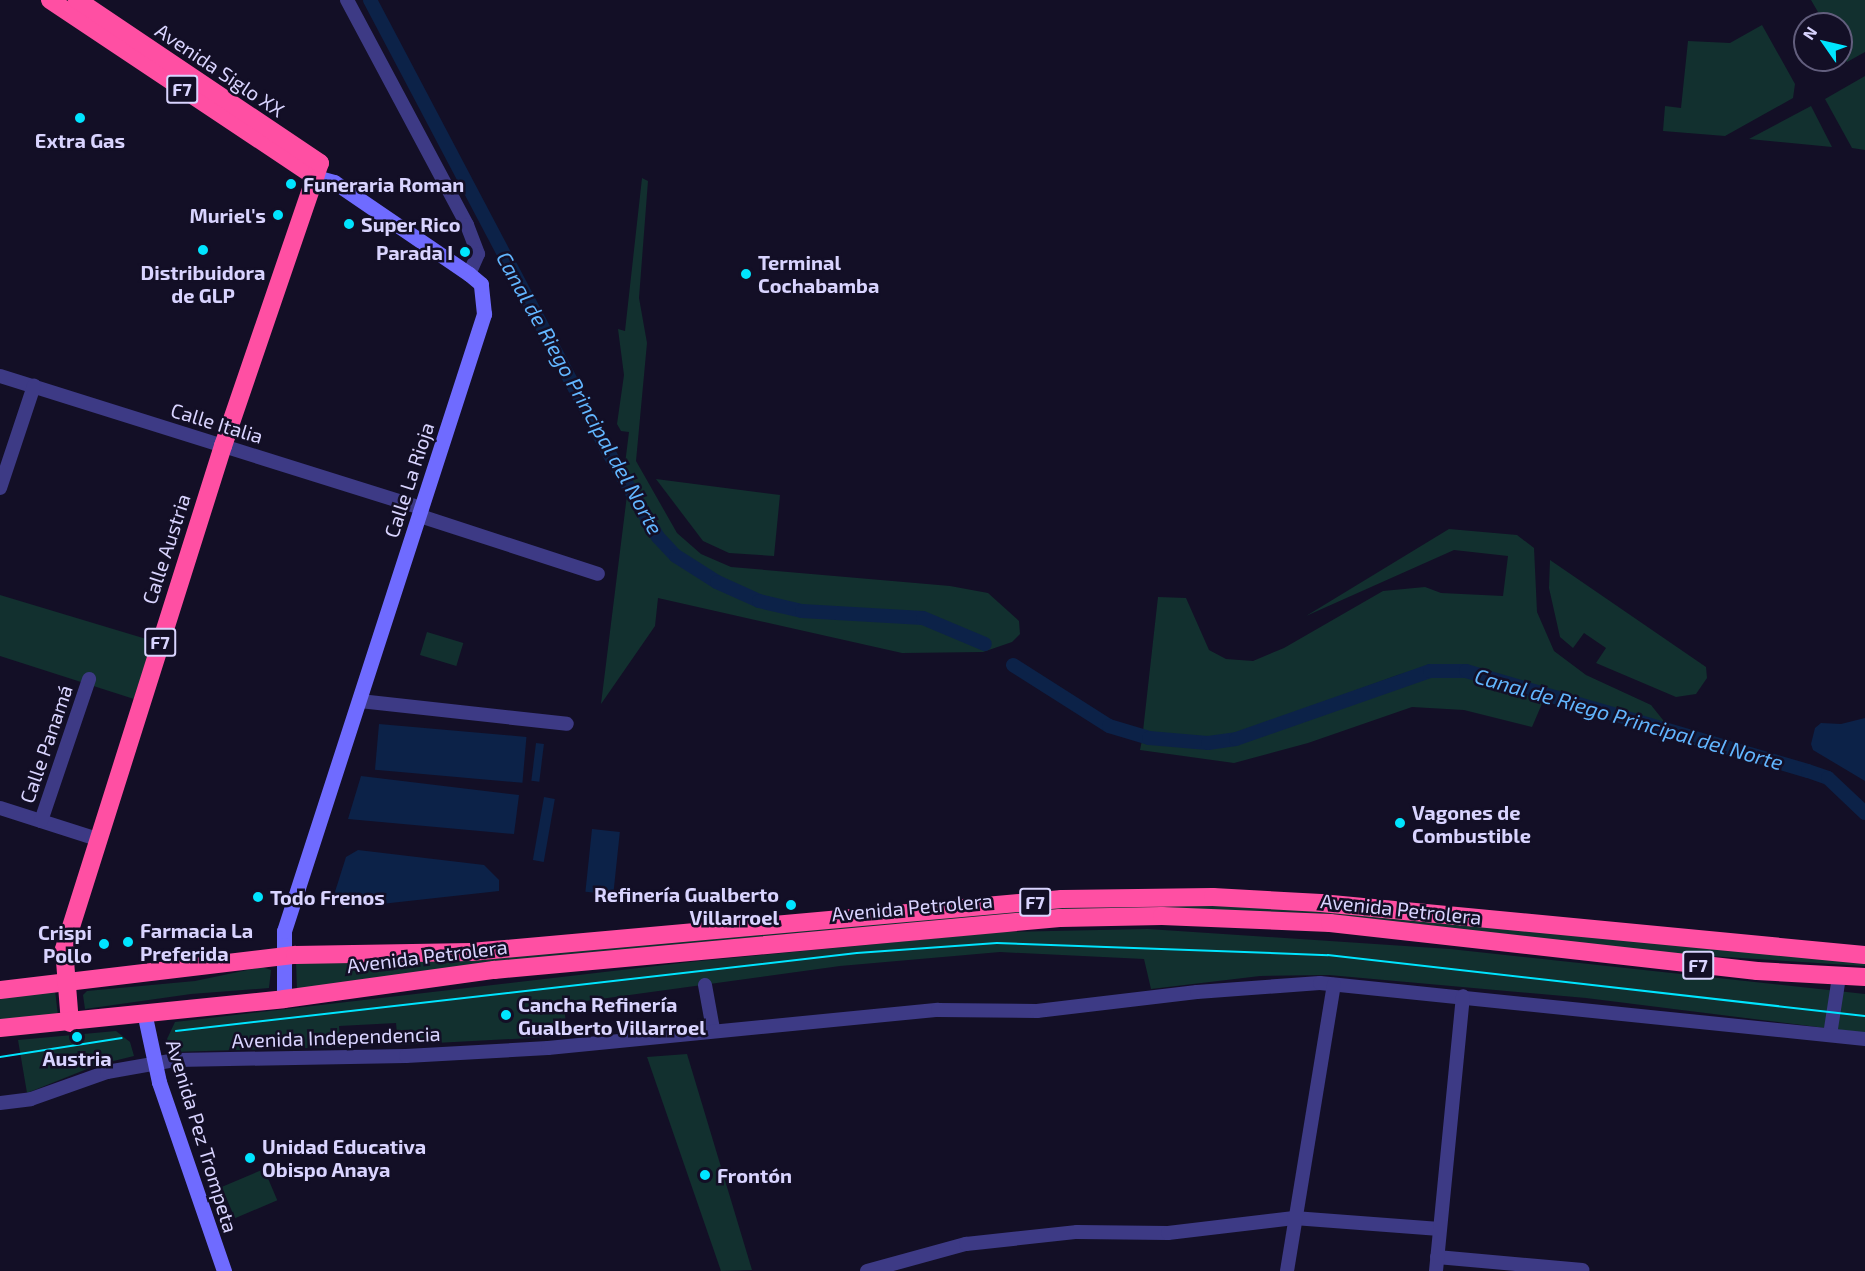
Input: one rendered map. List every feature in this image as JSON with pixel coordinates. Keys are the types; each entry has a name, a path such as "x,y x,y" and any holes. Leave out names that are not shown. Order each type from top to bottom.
{"highway":[{"name":"Avenida Siglo XX","path":"50,0 115,34 317,170"},
{"name":"Avenida Siglo XX","path":"76,0 115,34"},
{"name":"Calle Austria","path":"70,1023 64,949 96,839 223,446 317,170"},
{"name":"Avenida Petrolera","path":"0,990 65,979 284,956 471,952 1062,899 1213,897 1321,903 1865,955"},
{"name":"Avenida Petrolera","path":"0,1028 70,1023 144,1012 284,999 402,980 803,939 1060,918 1162,916 1330,923 1757,971 1865,977"},
{"path":"1844,952 1865,947"},
{"path":"1839,976 1865,987"}],"street":[{"path":"347,0 467,225 478,254 469,274"},
{"name":"Avenida Siglo XX","path":"317,170 469,274"},
{"name":"Calle La Rioja","path":"284,999 284,931 484,314 481,284 469,274"},
{"name":"Calle Italia","path":"0,376 223,446 598,574"},
{"path":"0,488 34,386"},
{"name":"Calle Panamá","path":"40,821 89,679"},
{"path":"360,701 567,724"},
{"path":"0,808 96,839"},
{"path":"1830,1035 1839,976"},
{"path":"705,985 713,1029"},
{"path":"1287,1271 1294,1218 1335,985"},
{"name":"Avenida Independencia","path":"0,1103 30,1100 107,1071 155,1064 548,1048 713,1029 938,1010 1037,1011 1204,992 1335,985 1464,996 1865,1039"},
{"path":"1436,1271 1464,996"},
{"name":"Avenida Pez Trompeta","path":"144,1012 155,1064 224,1271"},
{"path":"867,1271 966,1244 1077,1232 1168,1233 1294,1218 1440,1229"},
{"path":"1437,1257 1539,1269 1582,1270"}],"green space":[{"path":"1811,0 1865,0 1865,52 1853,59 1853,12 1818,12"},
{"path":"1762,25 1795,84 1793,98 1725,136 1663,131 1665,106 1681,108 1688,41 1730,43"},
{"path":"1865,76 1865,150 1852,148 1825,99"},
{"path":"1811,106 1832,147 1749,139"},
{"path":"642,178 648,181 639,298 647,343 636,461 677,533 701,554 731,567 950,586 988,593 1019,621 1020,634 1012,642 983,652 902,653 658,598 655,626 601,704 629,479 624,472 629,432 621,431 617,424 624,375 618,329 625,331"},
{"path":"656,479 780,495 774,556 729,553 703,541"},
{"path":"1449,529 1517,535 1534,548 1537,612 1554,651 1586,675 1651,705 1667,725 1464,666 1436,666 1398,675 1236,734 1205,739 1143,731 1158,597 1186,598 1209,650 1226,659 1253,661 1284,648 1383,591 1425,587 1441,593 1503,596 1508,556 1454,550 1306,616"},
{"path":"1550,560 1706,667 1707,678 1696,694 1676,697 1596,663 1606,648 1584,633 1573,648 1560,637 1549,588"},
{"path":"0,595 153,641 134,699 0,656"},
{"path":"427,632 463,643 456,666 420,655"},
{"path":"1462,676 1544,699 1532,727 1464,710 1412,707 1308,743 1234,763 1140,750 1142,740 1217,747 1249,740 1385,689 1425,678"},
{"path":"1155,903 1284,906 1865,962 1865,966 1648,952 1292,914 913,923 460,967 297,990 296,961 1058,906"},
{"path":"1148,929 1450,949 1865,994 1865,1033 1586,998 1329,975 1260,976 1151,989 1144,959 1000,952 840,966 564,1004 567,1036 398,1045 396,1023 339,1026 341,1047 172,1052 167,1039 175,1022 690,962 1001,932"},
{"path":"262,967 271,970 269,988 191,994 85,1009 83,995 87,991 195,981"},
{"path":"55,990 58,1016 0,1020 0,997"},
{"path":"116,1031 130,1042 134,1056 97,1065 27,1093 18,1040"},
{"name":"Frontón","path":"687,1054 752,1270 721,1271 647,1057"},
{"path":"264,1169 277,1200 235,1218 222,1187"}],"water":[{"path":"1865,718 1865,781 1813,750 1811,744 1815,728 1821,723 1841,724"},
{"path":"379,724 526,737 522,783 375,770"},
{"path":"536,743 544,744 539,782 531,781"},
{"path":"361,776 519,795 514,834 348,819"},
{"path":"544,797 555,799 544,862 533,860"},
{"path":"592,829 620,832 613,895 585,892"},
{"path":"358,850 484,865 499,880 499,891 345,908 334,895 346,857"}],"waterway":[{"name":"Canal de Riego Principal del Norte","path":"370,0 610,455 658,537 676,556 717,582 759,601 802,611 923,618 985,644"},
{"name":"Canal de Riego Principal del Norte","path":"1013,665 1109,726 1149,738 1208,743 1236,739 1430,671 1466,671 1828,778 1865,813"}],"tram line":[{"path":"176,1031 857,953 997,943 1328,955 1865,1016"},
{"path":"0,1057 122,1038"}],"place":[{"name":"Extra Gas","path":"80,118"},
{"name":"Funeraria Roman","path":"291,184"},
{"name":"Muriel's","path":"278,215"},
{"name":"Super Rico","path":"349,224"},
{"name":"Distribuidora de GLP","path":"203,250"},
{"name":"Parada I","path":"465,252"},
{"name":"Terminal Cochabamba","path":"746,274"},
{"name":"Vagones de Combustible","path":"1400,823"},
{"name":"Todo Frenos","path":"258,897"},
{"name":"Refinería Gualberto Villarroel","path":"791,905"},
{"name":"Farmacia La Preferida","path":"128,942"},
{"name":"Crispi Pollo","path":"104,944"},
{"name":"Cancha Refinería Gualberto Villarroel","path":"506,1015"},
{"name":"Austria","path":"77,1037"},
{"name":"Unidad Educativa Obispo Anaya","path":"250,1158"},
{"name":"Frontón","path":"705,1175"}]}
